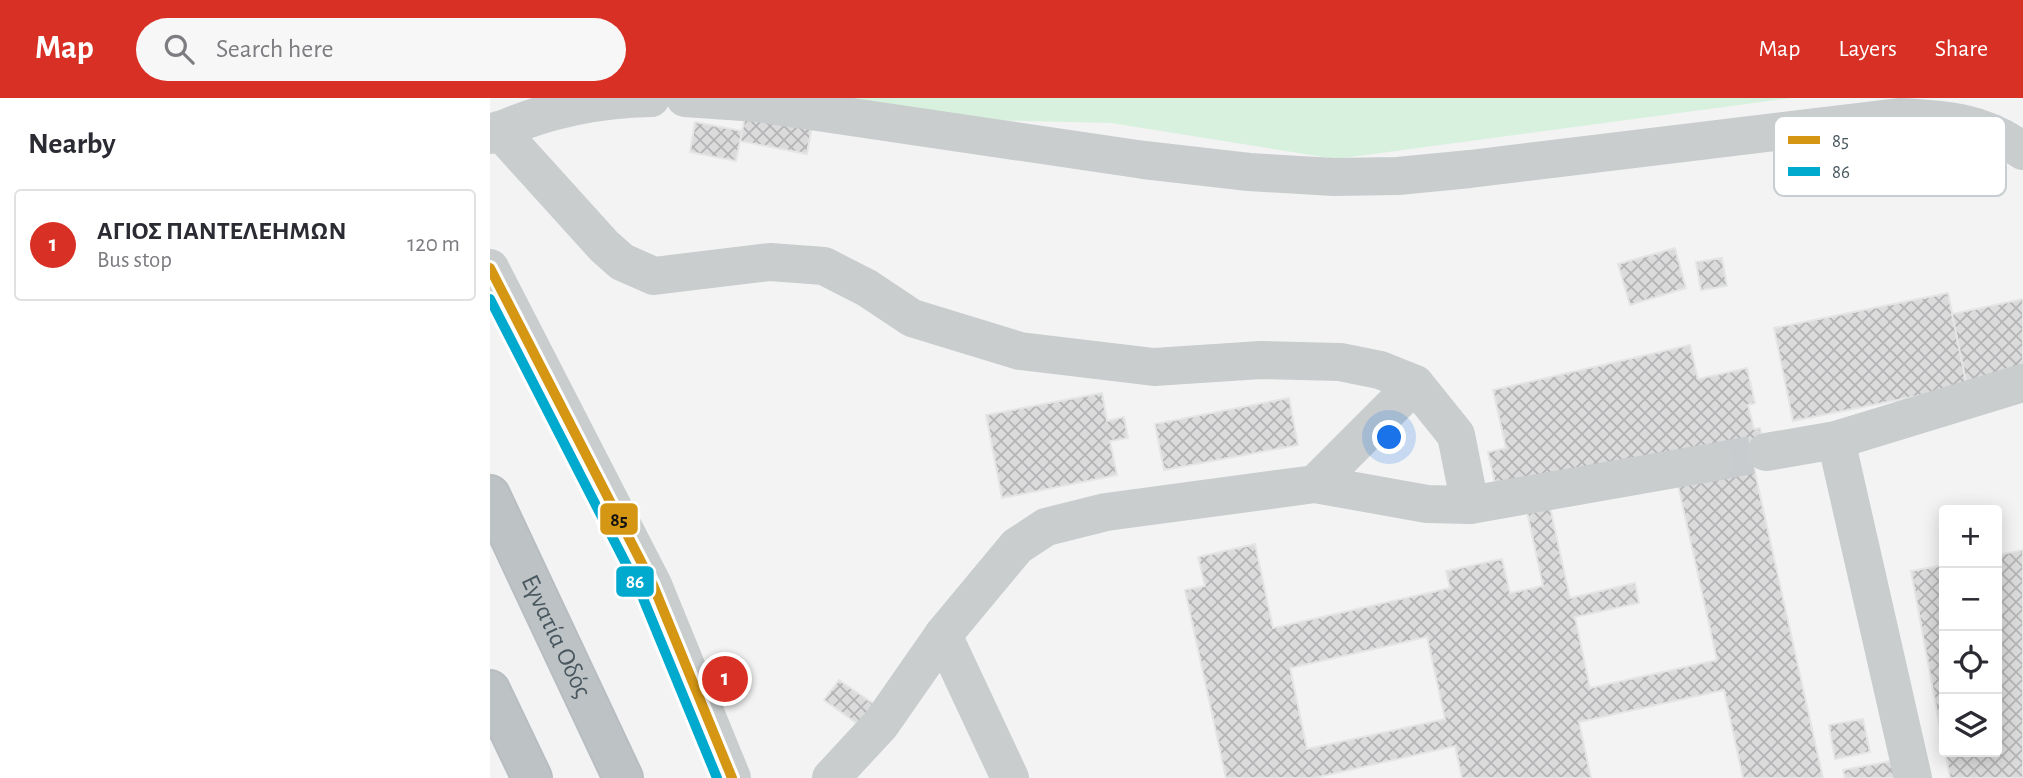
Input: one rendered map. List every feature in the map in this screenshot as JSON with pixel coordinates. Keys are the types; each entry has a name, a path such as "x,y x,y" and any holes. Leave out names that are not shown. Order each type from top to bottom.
{"highway":[{"name":"Εγνατία Οδός","path":"490,495 623,778"},
{"path":"490,690 532,778"}],"street":[{"path":"652,98 611,99 554,112 495,132 604,246 622,262 654,276 770,262 824,266 867,288 912,318 1020,351 1154,367 1261,360 1340,362 1380,370 1415,384 1456,435 1470,506"},
{"path":"685,98 757,103 1144,160 1250,172 1335,177 1398,176 1470,169 1774,132"},
{"path":"2006,138 2023,151"},
{"path":"490,268 653,585 732,778"},
{"path":"1766,452 1836,440 2023,383"},
{"path":"1315,484 1415,384"},
{"path":"1836,440 1913,778"},
{"path":"831,778 881,724 943,635 1017,546 1046,527 1106,512 1315,484 1427,504 1470,506 1714,462"},
{"path":"943,635 1010,778"}],"green space":[{"path":"746,98 1792,98 1336,159 1111,123 901,118"}],"building":[{"path":"747,107 813,120 807,154 740,141"},
{"path":"695,122 742,131 736,161 690,152"},
{"path":"1675,248 1686,288 1630,305 1618,264"},
{"path":"1722,258 1727,286 1701,290 1696,262"},
{"path":"1948,293 1967,386 1793,421 1774,328"},
{"path":"2023,299 2023,375 1967,386 1952,314"},
{"path":"1690,345 1698,379 1747,368 1755,403 1748,405 1754,429 1760,428 1769,466 1754,468 1823,778 1743,778 1724,690 1579,722 1591,778 1462,778 1455,746 1314,778 1226,778 1185,590 1205,586 1198,557 1255,544 1273,628 1450,588 1446,571 1502,559 1510,593 1543,586 1527,512 1550,507 1570,598 1635,583 1639,603 1575,617 1590,688 1717,660 1678,485 1497,493 1488,452 1506,448 1493,390","holes":["1427,637 1445,719 1307,749 1290,668"]},
{"path":"1102,393 1107,421 1124,417 1128,438 1110,441 1117,475 1002,498 986,415"},
{"path":"1289,398 1298,445 1164,470 1155,424"},
{"path":"2023,550 2023,778 1950,778 1946,757 2002,757 2002,554"},
{"path":"1939,566 1939,723 1911,571"},
{"path":"839,680 884,711 869,732 824,700"},
{"path":"1863,719 1870,752 1835,759 1829,725"},
{"path":"1896,760 1899,778 1845,778 1843,770"}],"tunnel":[{"path":"1714,462 1766,452"}],"transit line":[{"name":"85","path":"490,268 653,585 732,778"},
{"name":"86","path":"490,299 640,591 717,778"}],"place":[{"name":"ΑΓΙΟΣ ΠΑΝΤΕΛΕΗΜΩΝ","path":"725,679"}]}
